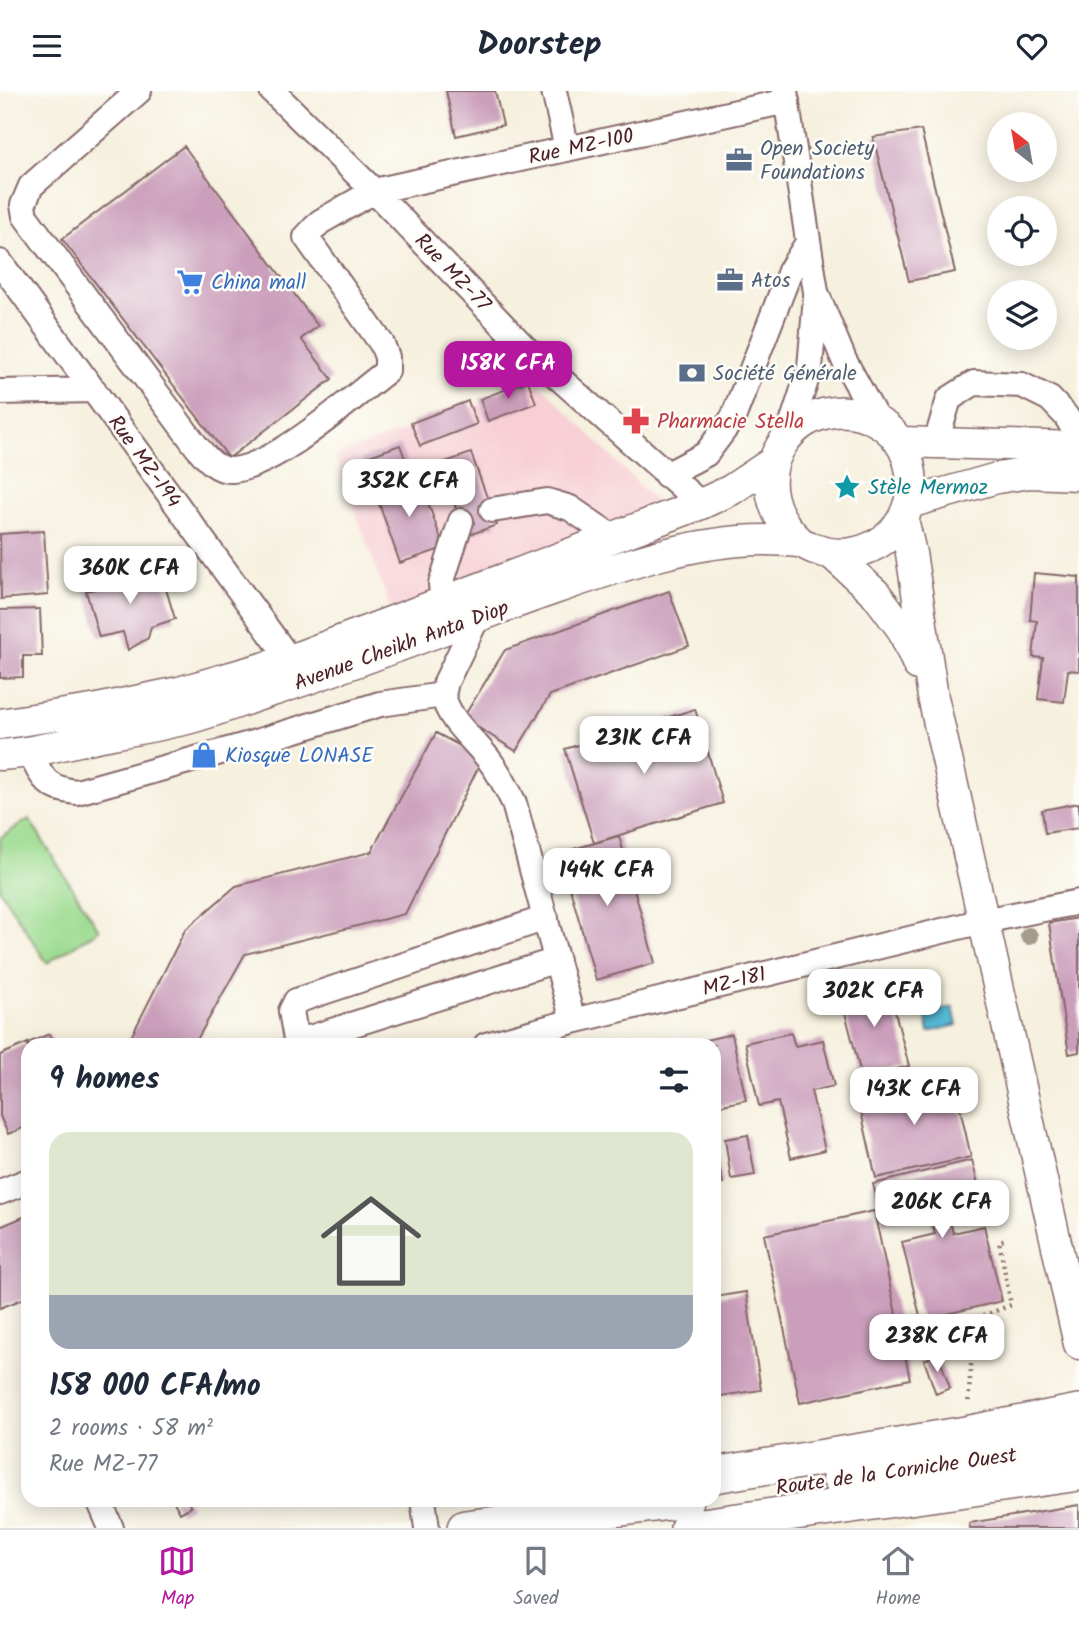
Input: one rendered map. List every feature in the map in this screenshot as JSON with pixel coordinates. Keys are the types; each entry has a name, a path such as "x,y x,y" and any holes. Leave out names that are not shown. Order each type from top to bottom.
{"highway":[{"path":"721,1474 966,1434 1079,1412"},
{"name":"Route de la Corniche Ouest","path":"721,1495 1079,1446"},
{"name":"Route de la Corniche Ouest","path":"688,1528 1079,1473"},
{"path":"851,1528 1079,1494"},
{"path":"465,1528 613,1507"}],"main road":[{"path":"933,697 902,629 876,594 832,554 800,542 782,523 771,498 773,462 788,436 803,423 821,415 840,412 860,414 878,422 900,442 908,456 912,471 906,511 933,697 1079,1343"},
{"path":"900,442 1079,447"},
{"name":"Avenue Cheikh Anta Diop","path":"0,724 98,709 179,692 290,660 701,504 731,489 773,462"},
{"path":"832,554 857,552 880,543 893,533 906,511 996,478 1030,473 1079,475"},
{"name":"Avenue Cheikh Anta Diop","path":"14,753 184,719 305,680 590,575 683,549 746,541 800,542"}],"street":[{"name":"Rue MZ-100","path":"139,91 32,187 23,205 25,215 197,447 213,465 230,470 252,464 286,448 387,371 387,357 382,344 306,237 320,222 374,191 567,149 786,96"},
{"name":"Rue MZ-77","path":"272,91 374,191 524,347 701,504"},
{"path":"554,91 567,149"},
{"path":"786,96 816,292 844,361 878,422"},
{"path":"666,475 706,454 733,418 790,271 807,244"},
{"name":"Rue MZ-194","path":"0,262 290,660"},
{"path":"788,436 810,368 816,292"},
{"path":"936,442 949,399 974,383 1022,385 1050,399 1066,416 1079,438"},
{"path":"0,392 93,390"},
{"path":"492,510 547,501 570,508 614,538"},
{"path":"443,604 441,584 461,521"},
{"path":"478,618 446,682 443,695 451,715 490,760 514,803 573,1021"},
{"path":"14,753 59,790 77,792 380,705 443,695"},
{"name":"MZ-181","path":"511,1038 983,921 1079,902"},
{"path":"296,1038 291,1011 296,1001 546,918"},
{"path":"313,1038 557,960"},
{"path":"0,1192 21,1184"},
{"path":"102,1507 111,1528"},
{"path":"424,1507 427,1528"}],"path":[{"path":"915,1332 965,1323 1011,1305 999,1241 1008,1239"},
{"path":"965,1323 972,1352 966,1434"}],"shaded area":[{"path":"539,383 663,509 394,618 335,456"}],"green space":[{"path":"29,819 99,930 47,963 0,890 0,838"}],"water":[{"path":"953,1007 957,1025 929,1032 925,1014"}],"building":[{"path":"446,91 495,91 503,125 456,136"},
{"path":"921,130 955,272 909,281 873,137"},
{"name":"China mall","path":"184,146 318,326 301,339 332,379 229,458 62,239"},
{"path":"528,381 536,403 488,421 480,399"},
{"path":"468,401 477,424 420,446 411,423"},
{"path":"400,445 409,470 370,485 361,459"},
{"path":"471,453 497,525 466,536 440,464"},
{"path":"418,474 444,548 400,563 374,489"},
{"path":"44,531 48,595 1,599 0,534"},
{"path":"143,568 150,578 163,579 175,619 151,627 148,638 128,650 123,632 99,637 86,591 105,587 103,579"},
{"path":"1034,573 1079,577 1079,671 1068,670 1064,702 1038,699 1043,658 1033,657 1037,621 1030,620"},
{"path":"669,591 689,646 550,695 516,751 463,718 505,650"},
{"path":"40,609 42,656 23,656 23,677 0,678 0,610"},
{"path":"695,709 723,803 594,843 565,749"},
{"path":"436,733 483,758 405,914 245,954 198,1038 131,1038 185,930 236,886 371,852"},
{"path":"1079,803 1079,828 1045,833 1042,810"},
{"path":"619,836 655,963 596,980 560,853"},
{"path":"1079,918 1079,1052 1069,1054 1049,923"},
{"path":"887,981 909,1066 862,1078 840,993"},
{"path":"791,1033 795,1046 823,1040 834,1086 811,1091 825,1150 791,1158 778,1102 759,1106 745,1043"},
{"path":"732,1034 746,1100 721,1105 721,1038 714,1038"},
{"path":"21,1046 21,1129 8,1134 0,1116 0,1055"},
{"path":"953,1077 971,1157 876,1178 858,1098"},
{"path":"748,1135 755,1175 731,1179 725,1139"},
{"path":"972,1160 982,1200 947,1209 953,1233 984,1226 1002,1301 921,1320 902,1242 935,1234 930,1213 883,1224 873,1184"},
{"path":"874,1211 910,1379 800,1403 764,1235"},
{"path":"21,1218 21,1300 0,1308 0,1227"},
{"path":"746,1292 761,1390 721,1396 721,1296"},
{"path":"938,1354 950,1388 936,1394 924,1360"},
{"path":"1079,1505 1079,1528 970,1528 969,1523"},
{"path":"177,1507 191,1507 180,1513"}],"place":[{"name":"Open Society Foundations","path":"739,160"},
{"name":"Atos","path":"730,280"},
{"name":"China mall","path":"190,282"},
{"name":"Société Générale","path":"692,373"},
{"name":"Pharmacie Stella","path":"636,421"},
{"name":"Stèle Mermoz","path":"847,487"},
{"name":"Kiosque LONASE","path":"204,755"}]}
